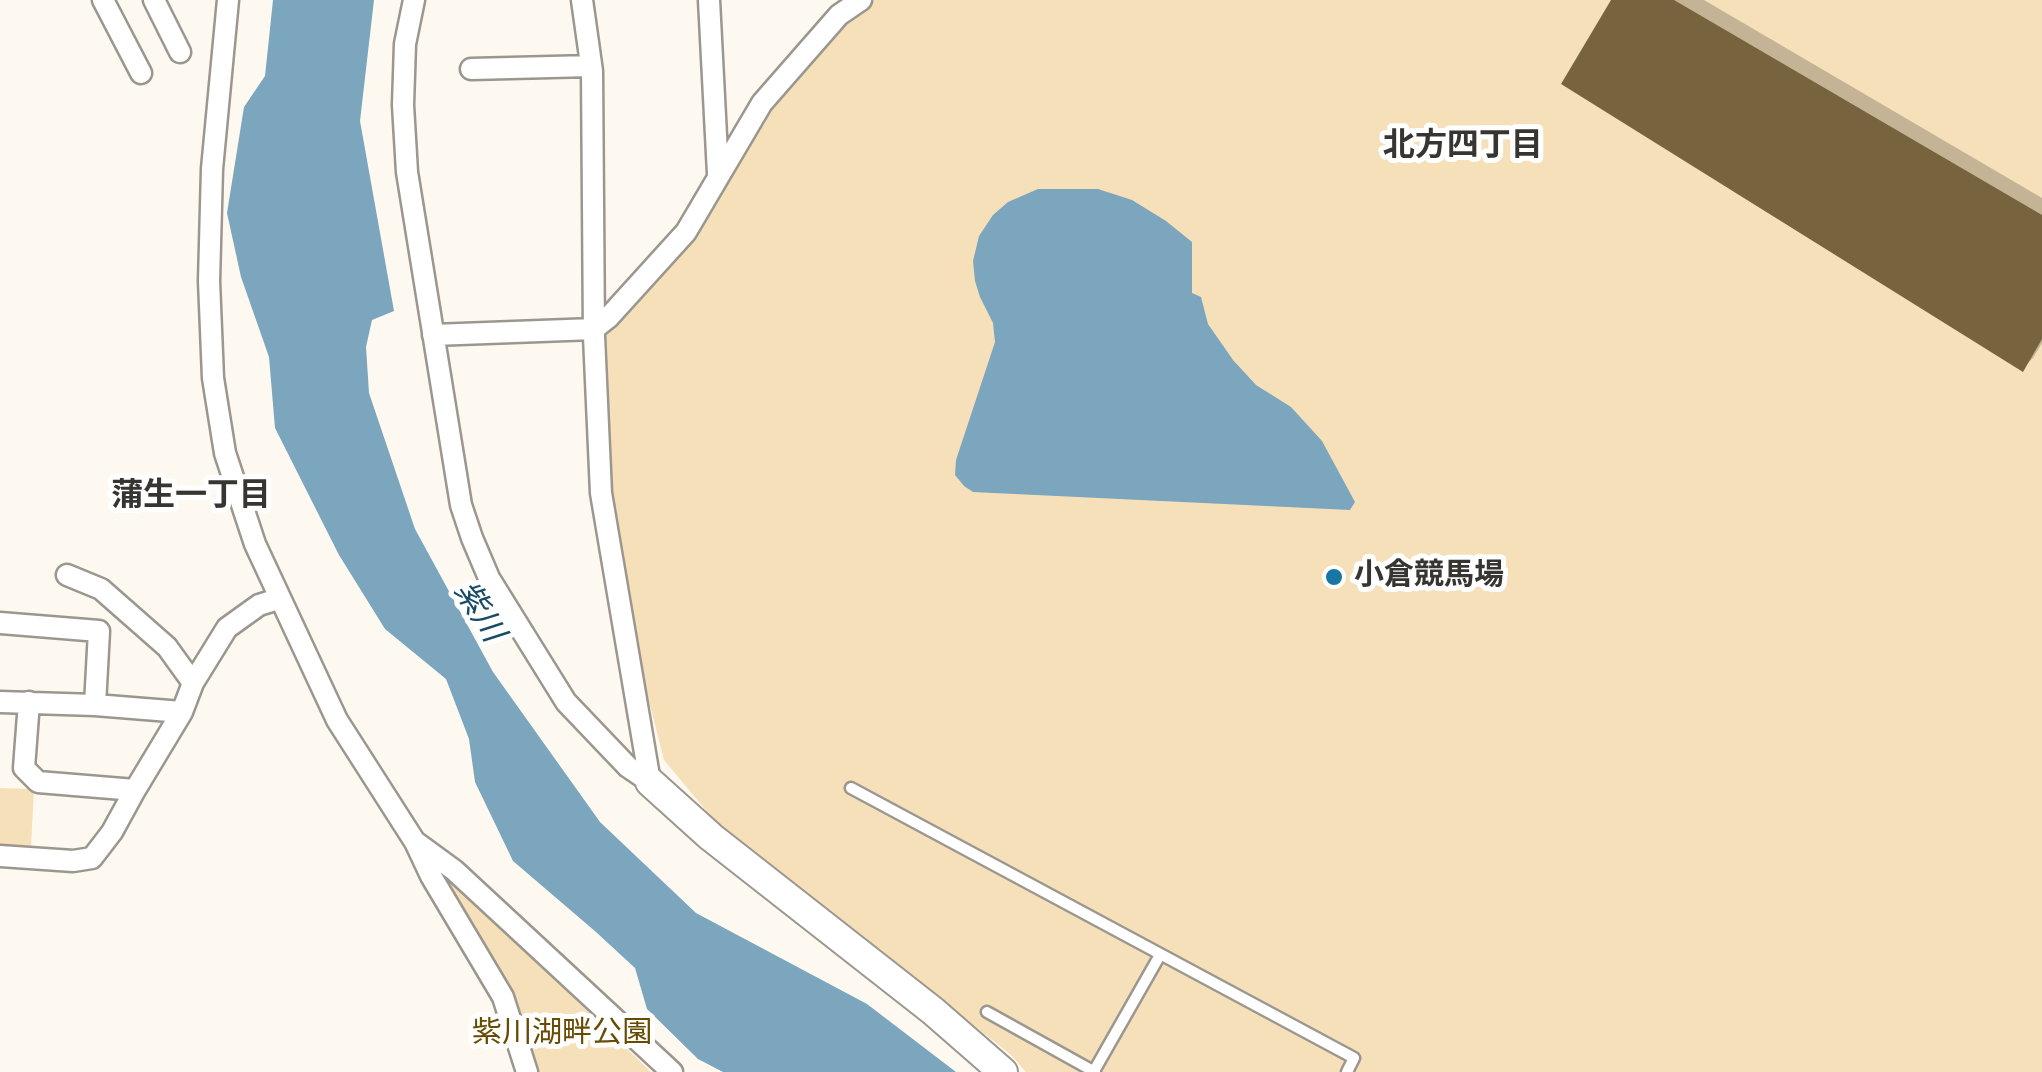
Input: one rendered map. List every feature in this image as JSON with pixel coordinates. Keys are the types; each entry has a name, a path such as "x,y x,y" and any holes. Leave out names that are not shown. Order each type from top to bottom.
{"street":[{"path":"103,0 141,73"},
{"path":"154,0 180,52"},
{"path":"228,0 212,169 209,281 213,378 225,454 254,544 337,720 415,842 503,997 527,1072"},
{"path":"414,0 405,44 406,172 462,505 490,578 566,702 628,767 933,1011 1002,1072"},
{"path":"582,0 591,66 594,329 602,493 650,782"},
{"path":"708,0 718,174"},
{"path":"433,335 594,329 686,232 762,104 840,15 861,0"},
{"path":"471,69 591,66"},
{"path":"67,575 101,589 166,647 193,684"},
{"path":"0,856 73,861 92,858 112,832 227,628 259,605 278,599"},
{"path":"0,623 99,631 95,704"},
{"path":"0,702 95,704 182,712"},
{"path":"29,702 24,768 38,782 135,790"},
{"path":"415,842 454,870 672,1072"}],"lane":[{"path":"851,788 1354,1058 1347,1072"},
{"path":"988,1012 1095,1072 1160,955"}],"green space":[{"name":"小倉競馬場","path":"874,0 2042,0 2042,1072 1026,1072 1010,1054 719,826 664,760 640,666 612,489 602,348 605,334 666,264 761,119 842,22"},
{"path":"0,788 34,789 31,847 0,845"},
{"name":"紫川湖畔公園","path":"440,867 651,1072 535,1072 437,871"}],"water":[{"path":"273,0 374,0 360,121 394,311 372,320 366,347 369,393 415,529 493,672 600,822 696,913 867,1004 956,1072 723,1072 698,1059 647,1009 635,968 513,861 475,782 469,739 446,679 385,629 339,555 275,428 269,357 241,277 227,213 244,107 265,76"},
{"path":"1038,189 1098,189 1132,200 1192,242 1192,293 1201,297 1208,324 1256,385 1291,407 1322,441 1355,502 1350,510 973,492 964,486 955,475 956,460 995,342 993,323 975,281 973,261 979,236 1008,202"}],"building":[{"path":"1611,0 1674,0 2042,215 2042,339 2023,372 1561,84"}],"place":[{"name":"小倉競馬場","path":"1334,577"}],"district":[{"name":"北方四丁目","path":"1463,148"},
{"name":"蒲生一丁目","path":"191,498"}],"water label":[{"name":"紫川","path":"477,613"}]}
